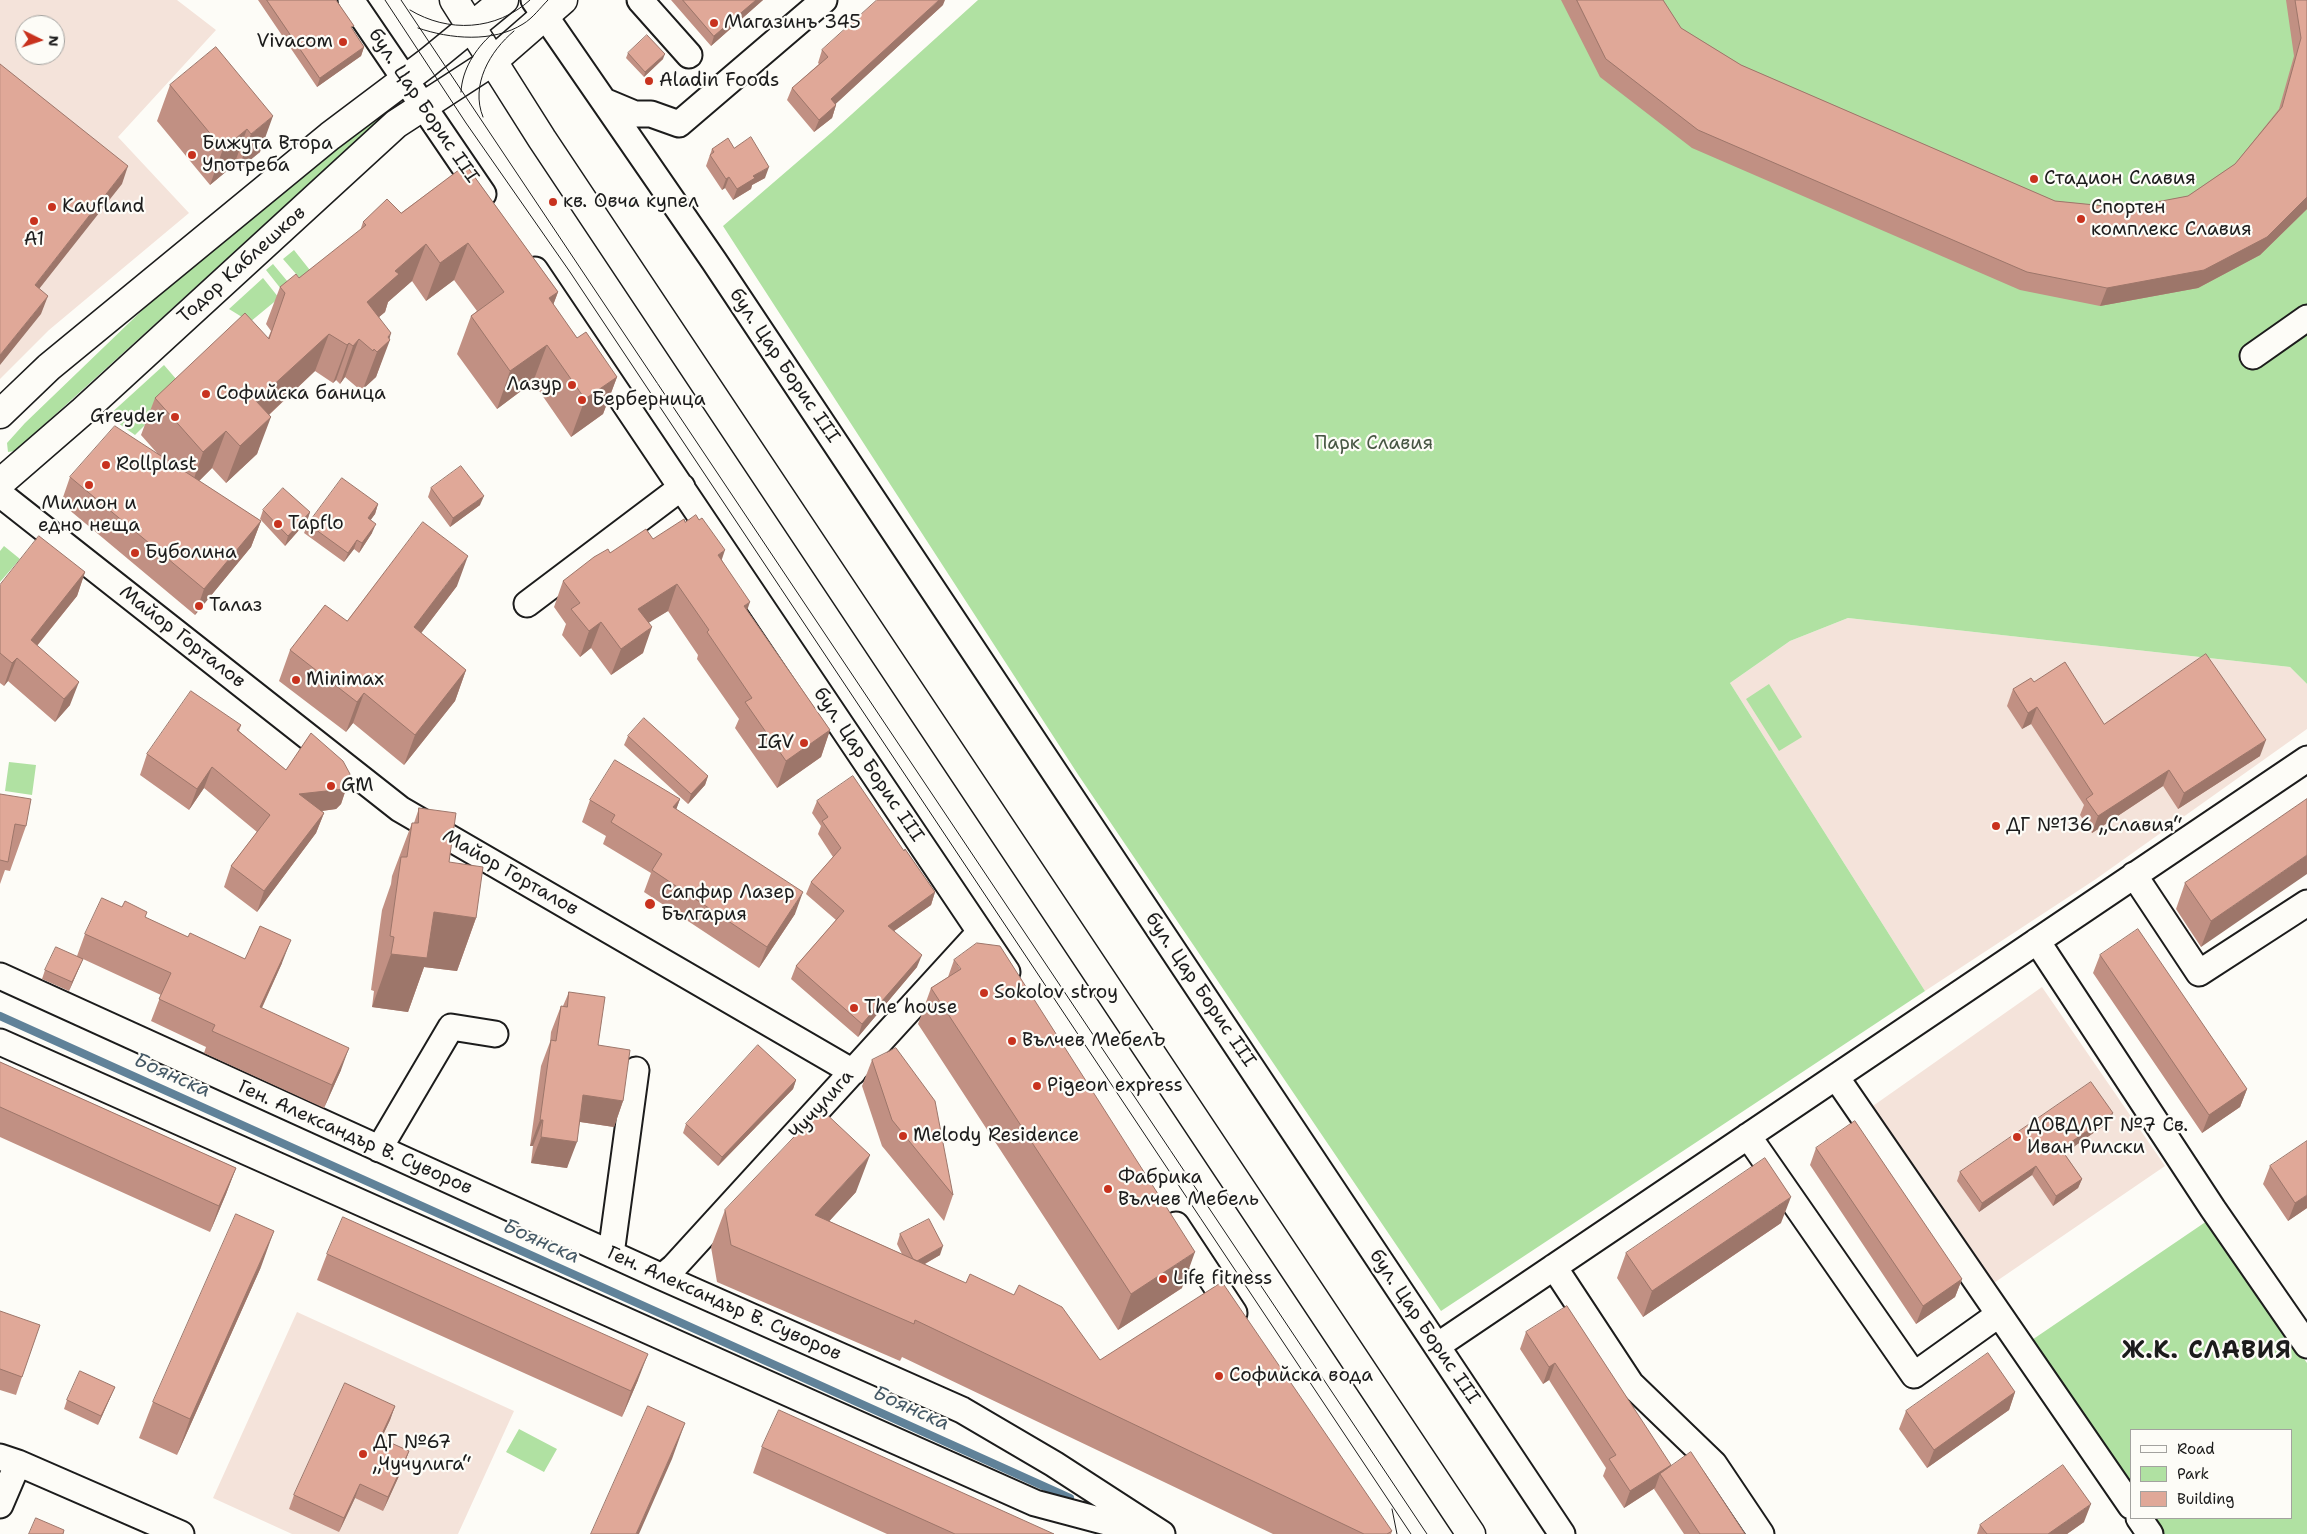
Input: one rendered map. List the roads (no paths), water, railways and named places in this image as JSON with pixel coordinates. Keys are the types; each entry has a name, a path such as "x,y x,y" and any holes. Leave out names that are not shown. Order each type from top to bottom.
{"main road":[{"path":"454,0 547,147 1470,1534"},
{"path":"0,414 49,367 330,136 405,80 504,0"},
{"name":"Тодор Каблешков","path":"0,483 83,411 396,124 493,61 548,5"}],"street":[{"name":"бул. Цар Борис III","path":"351,0 497,214"},
{"path":"640,0 689,55"},
{"path":"604,101 635,114 652,114 679,124 824,0"},
{"name":"бул. Цар Борис III","path":"548,5 604,101 720,269 1562,1534"},
{"name":"бул. Цар Борис III","path":"520,248 1018,989"},
{"path":"2253,356 2307,318"},
{"path":"527,604 682,487"},
{"name":"Майор Горталов","path":"0,494 400,809 853,1072"},
{"path":"1437,1346 2307,759"},
{"path":"2134,875 2199,973 2307,903"},
{"name":"Чучулига","path":"662,1277 674,1267 980,932"},
{"path":"2037,941 2212,1210 2307,1345"},
{"name":"Ген. Александър В. Суворов","path":"0,976 611,1254 962,1410 1054,1464 1162,1534"},
{"path":"380,1149 450,1028 495,1034"},
{"path":"0,1042 1035,1503 1150,1534"},
{"path":"611,1254 636,1070"},
{"path":"1836,1077 2130,1505"},
{"path":"1748,1136 1914,1375 1998,1315"},
{"path":"1163,1206 1248,1333"},
{"path":"1554,1267 1631,1384 1714,1464 1760,1534"},
{"path":"0,1505 9,1460 182,1534"},
{"path":"2140,1519 2150,1534"}],"waterway":[{"name":"Боянска","path":"0,1016 1070,1498"}],"tram line":[{"path":"385,0 466,123 570,272 1411,1534"},
{"path":"401,0 1427,1534"},
{"path":"410,10 440,22 472,25 502,18 530,0"},
{"path":"418,28 457,37 485,37 511,30 527,22 548,0"},
{"path":"483,117 479,93 481,81 497,48 514,31"},
{"path":"461,92 464,76 471,60 480,46 492,34"},
{"path":"1392,1509 1397,1534"}],"place":[{"name":"Магазинъ 345","path":"714,23"},
{"name":"Vivacom","path":"343,42"},
{"name":"Aladin Foods","path":"649,81"},
{"name":"Бижута Втора Употреба","path":"192,155"},
{"name":"Стадион Славия","path":"2034,179"},
{"name":"кв. Овча купел","path":"553,202"},
{"name":"Kaufland","path":"52,207"},
{"name":"Спортен комплекс Славия","path":"2081,219"},
{"name":"A1","path":"34,221"},
{"name":"Лазур","path":"572,385"},
{"name":"Софийска баница","path":"206,394"},
{"name":"Берберница","path":"582,400"},
{"name":"Greyder","path":"175,417"},
{"name":"Rollplast","path":"106,465"},
{"name":"Милион и едно неща","path":"89,485"},
{"name":"Tapflo","path":"278,524"},
{"name":"Буболина","path":"135,553"},
{"name":"Талаз","path":"199,606"},
{"name":"Minimax","path":"296,680"},
{"name":"IGV","path":"804,743"},
{"name":"GM","path":"331,786"},
{"name":"ДГ №136 „Славия“","path":"1996,826"},
{"name":"Сапфир Лазер България","path":"650,904"},
{"name":"Sokolov stroy","path":"984,993"},
{"name":"The house","path":"854,1008"},
{"name":"Вълчев МебелЪ","path":"1012,1041"},
{"name":"Pigeon express","path":"1037,1086"},
{"name":"Melody Residence","path":"903,1136"},
{"name":"ДОВДЛРГ №7 Св. Иван Рилски","path":"2017,1137"},
{"name":"Фабрика Вълчев Мебель","path":"1108,1189"},
{"name":"Life fitness","path":"1163,1279"},
{"name":"Софийска вода","path":"1219,1376"},
{"name":"ДГ №67 „Чучулига“","path":"363,1454"}],"district":[{"name":"Ж.К. СЛАВИЯ","path":"2207,1352"}],"park label":[{"name":"Парк Славия","path":"1374,444"}]}
